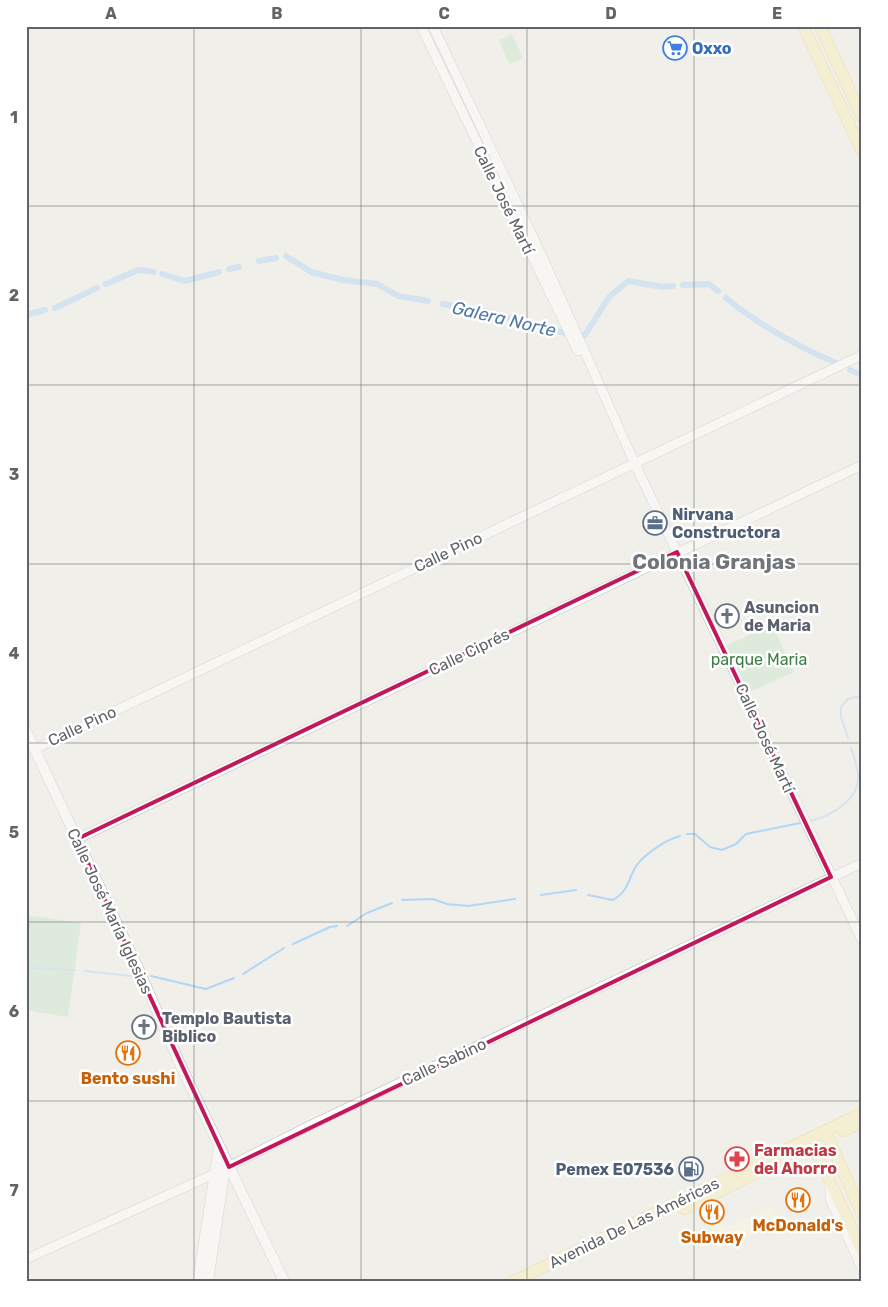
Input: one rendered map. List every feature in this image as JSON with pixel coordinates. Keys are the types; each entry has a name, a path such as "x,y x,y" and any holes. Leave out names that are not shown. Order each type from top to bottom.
{"main road":[{"path":"803,26 862,151"},
{"path":"820,26 862,117"},
{"name":"Calle José María Iglesias","path":"26,731 226,1165 284,1281"},
{"name":"Avenida De Las Américas","path":"530,1281 724,1190 862,1113"},
{"name":"Avenida De Las Américas","path":"824,1135 862,1122"},
{"path":"824,1135 862,1214"},
{"path":"811,1142 862,1250"},
{"name":"Avenida De Las Américas","path":"514,1281 811,1142"},
{"path":"198,1281 219,1147"},
{"path":"822,1166 828,1159 836,1157"},
{"path":"208,1281 226,1165"}],"street":[{"name":"Calle José Martí","path":"421,26 532,258 584,362 592,372"},
{"name":"Calle José Martí","path":"433,26 540,254 634,464 862,940"},
{"name":"Calle Pino","path":"35,748 862,355"},
{"name":"Calle Ciprés","path":"77,839 862,465"},
{"name":"Calle Sabino","path":"26,1259 214,1174 226,1165 862,863"},
{"path":"830,1182 830,1198 862,1268"}],"highlighted area":[{"path":"677,552 831,877 229,1167 77,839"}],"shaded area":[{"path":"714,1205 725,1228 771,1206 779,1220 719,1249 701,1211"}],"green space":[{"path":"512,34 523,58 509,64 499,40"},
{"name":"parque Maria","path":"772,624 794,672 747,693 724,647"},
{"path":"26,915 81,923 68,1017 26,1010"}],"waterway":[{"name":"Galera Norte","path":"286,256 311,272 343,280 377,284 398,296 428,301"},
{"name":"Galera Norte","path":"259,261 276,258"},
{"name":"Galera Norte","path":"229,269 239,267"},
{"name":"Galera Norte","path":"106,284 138,270 154,272"},
{"name":"Galera Norte","path":"162,274 185,281 219,272"},
{"name":"Galera Norte","path":"581,335 585,335 609,297 628,281 663,287 673,286"},
{"name":"Galera Norte","path":"683,285 709,284 718,291"},
{"name":"Galera Norte","path":"55,308 97,288"},
{"name":"Galera Norte","path":"726,298 752,318 779,335 838,364"},
{"name":"Galera Norte","path":"443,304 484,311 565,333"},
{"name":"Galera Norte","path":"26,315 45,310"},
{"name":"Galera Norte","path":"850,370 862,375"},
{"path":"848,738 841,717 841,707 848,699 862,696"},
{"path":"811,821 834,811 848,801 853,794 858,775 851,748"},
{"path":"687,834 695,834 710,847 722,850 736,844 746,834 800,823"},
{"path":"588,895 613,900 625,889 635,868 643,858 661,844 680,836"},
{"path":"541,895 576,890"},
{"path":"402,900 433,899 447,904 468,906 515,899"},
{"path":"347,926 367,913 392,903"},
{"path":"293,944 330,927 337,926"},
{"path":"243,974 284,948"},
{"path":"26,968 75,970"},
{"path":"85,971 131,976"},
{"path":"151,976 206,989 234,978"}],"place":[{"name":"Oxxo","path":"675,48"},
{"name":"Nirvana Constructora","path":"655,523"},
{"name":"Asuncion de Maria","path":"727,616"},
{"name":"Templo Bautista Biblico","path":"144,1027"},
{"name":"Bento sushi","path":"128,1053"},
{"name":"Farmacias del Ahorro","path":"737,1159"},
{"name":"Pemex E07536","path":"691,1169"},
{"name":"McDonald's","path":"798,1200"},
{"name":"Subway","path":"712,1212"}],"district":[{"name":"Colonia Granjas","path":"714,561"}]}
